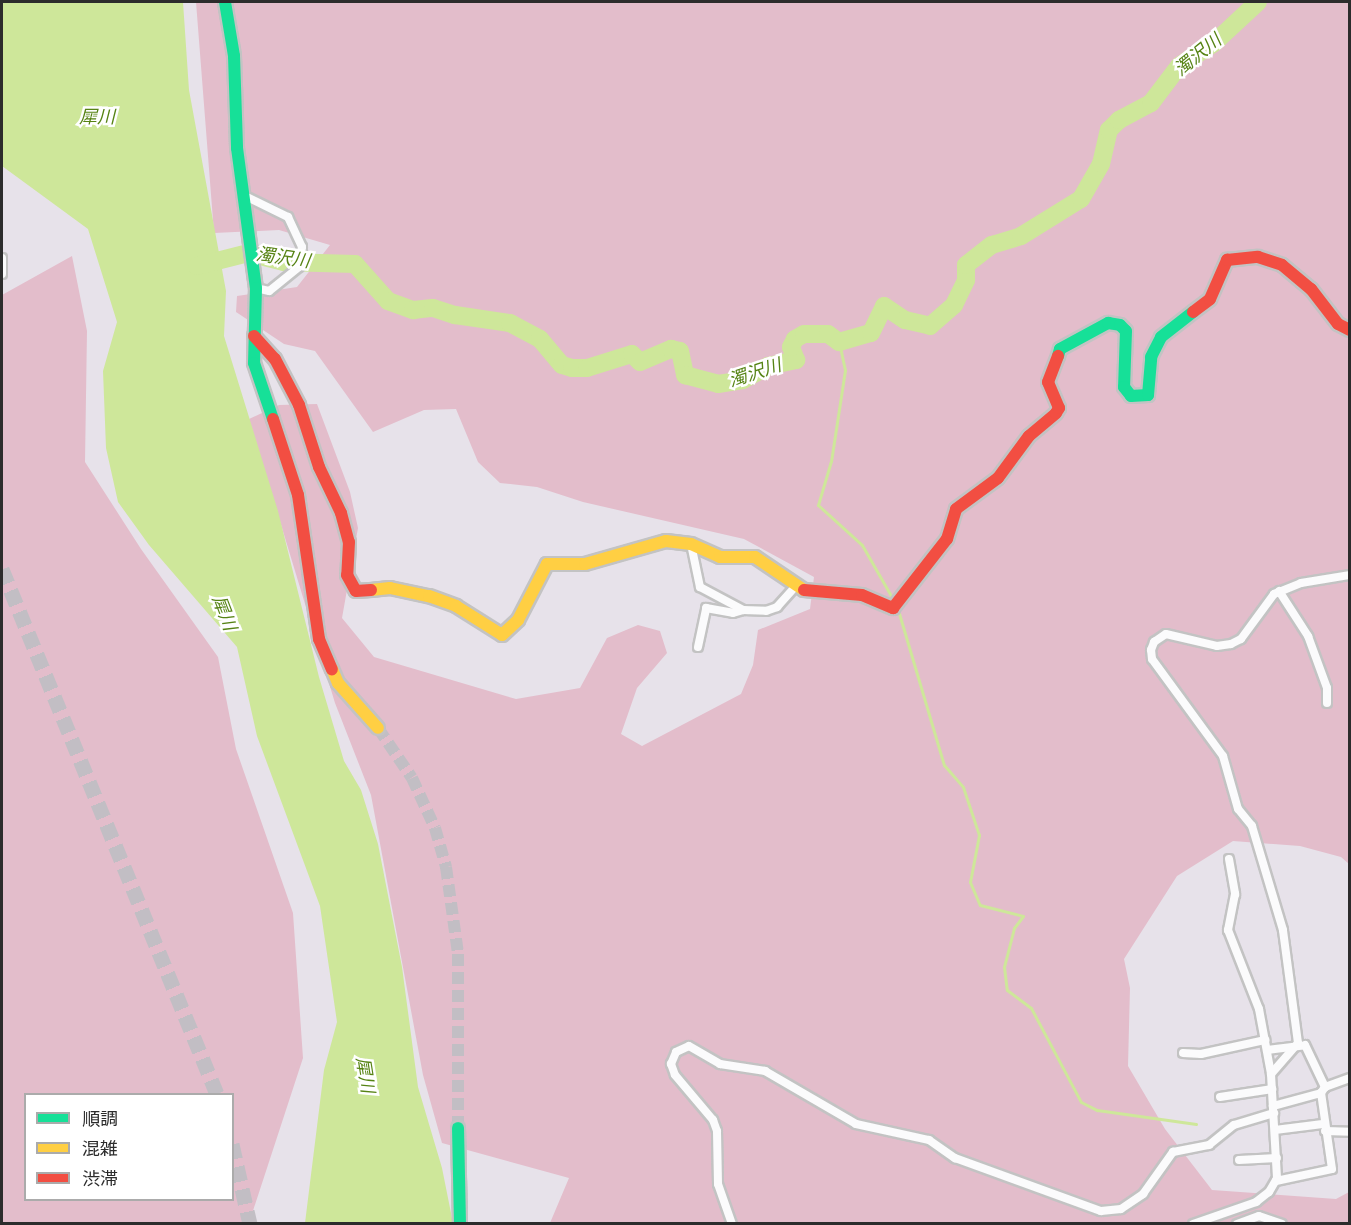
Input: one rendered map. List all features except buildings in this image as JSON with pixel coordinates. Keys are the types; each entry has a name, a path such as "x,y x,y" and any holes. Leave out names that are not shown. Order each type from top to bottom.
{"street":[{"path":"225,2 234,56 237,148 245,196 246,226 255,288 254,363 298,495 319,639 338,683 378,728"},
{"path":"245,196 288,217 302,247 299,267 269,291 255,288"},
{"path":"255,336 275,359 299,405 319,467 341,513 349,542 347,575 356,591 390,588 429,596 456,606 502,635 518,620 524,603 547,564 585,564 666,542 691,544 720,557 755,557 808,593 862,595 895,606 947,539 956,509 999,478 1029,436 1056,414 1059,408 1048,382 1060,349 1095,333 1108,323 1120,325 1126,331 1124,387 1131,396 1148,396 1151,357 1161,337 1210,299 1227,260 1258,257 1282,265 1311,289 1338,324 1350,330"},
{"path":"2,258 2,274"},
{"path":"691,544 700,587 743,610"},
{"path":"1193,1224 1256,1202 1276,1181 1332,1169 1324,1127 1323,1090 1310,1052 1298,1043 1283,930 1252,826 1238,809 1223,756 1151,654 1154,642 1166,634 1217,646 1231,644 1241,639 1266,601 1278,591 1301,583 1350,576"},
{"path":"698,647 706,608 733,613 743,610 766,611 777,607 796,586"},
{"path":"1278,591 1308,636 1327,688 1327,703"},
{"path":"1229,859 1235,894 1228,930 1259,1009 1268,1050 1277,1158 1276,1181"},
{"path":"1183,1053 1201,1054 1265,1040"},
{"path":"1268,1050 1298,1043"},
{"path":"1271,1074 1298,1043"},
{"path":"732,1224 718,1184 717,1131 713,1120 675,1075 670,1064 676,1052 689,1046 720,1064 765,1071 856,1124 929,1140 955,1158 1101,1211 1120,1209 1143,1194 1173,1152 1209,1146 1234,1125 1350,1078"},
{"path":"1220,1096 1272,1089"},
{"path":"1275,1130 1324,1127 1350,1132"},
{"path":"458,1128 460,1224"},
{"path":"1239,1160 1277,1158"},
{"path":"1237,1224 1259,1216 1282,1224"}],"shaded area":[{"path":"196,2 1349,2 1349,864 1341,857 1300,846 1233,841 1177,876 1124,959 1130,988 1128,1066 1165,1129 1212,1190 1336,1199 1349,1192 1349,1223 550,1223 569,1178 442,1143 423,1075 371,795 335,703 249,419 279,405 317,404 350,492 358,528 342,618 374,657 516,699 580,688 607,638 638,625 660,631 667,653 637,688 621,734 642,746 741,694 753,665 758,630 810,609 814,577 744,539 583,502 537,487 500,483 478,462 456,409 424,410 373,432 315,351 284,344 236,312 237,296 297,287 330,245 279,230 214,233"},
{"path":"72,256 87,331 85,462 141,549 218,657 236,749 293,913 303,1058 249,1223 2,1223 2,295"}],"water":[{"name":"犀川","path":"2,2 183,2 189,90 226,291 224,336 278,511 319,677 344,761 361,790 378,844 402,967 418,1087 442,1168 453,1223 305,1223 324,1070 337,1022 320,906 257,736 237,647 149,545 118,502 106,448 103,371 117,322 88,229 2,166"}],"waterway":[{"name":"濁沢川","path":"197,266 248,253 284,262 355,264 388,301 413,310 433,308 455,315 510,323 540,339 562,365 572,368 587,368 632,354 640,362 671,349 680,351 685,375 718,384 743,380 768,366 796,360 791,347 795,339 804,334 828,334 839,342 871,333 884,306 905,320 930,326 954,305 966,280 966,265 992,245 1021,236 1081,199 1101,164 1109,130 1119,120 1151,103 1179,66 1214,43 1258,2"},
{"path":"839,342 845,370 831,461 818,505 862,545 894,601"},
{"path":"898,610 944,765 963,787 979,835 970,882 980,905 1023,916 1014,928 1004,967 1007,990 1031,1008 1081,1102 1097,1110 1196,1124"}],"tunnel":[{"path":"2,569 217,1093"},
{"path":"378,728 412,778 435,828 446,867 458,954 458,1128"},
{"path":"234,1153 250,1224"}],"traffic: fast":[{"path":"225,2 234,56 237,148 256,288 254,363 273,419"},
{"path":"1058,356 1060,349 1108,323 1120,325 1126,331 1124,387 1131,396 1148,395 1151,357 1161,337 1193,312"},
{"path":"458,1128 460,1224"}],"traffic: slow":[{"path":"371,590 390,588 429,596 456,606 502,635 518,620 547,564 585,564 666,541 691,544 720,557 755,557 804,590"},
{"path":"332,669 338,683 378,728"}],"traffic: jam":[{"path":"1193,312 1210,299 1227,260 1258,257 1282,265 1311,289 1338,324 1350,330"},
{"path":"254,336 275,359 299,405 319,467 341,513 349,542 347,575 356,591 371,590"},
{"path":"804,590 862,595 893,608 947,539 956,509 998,478 1029,436 1056,413 1059,408 1048,382 1058,356"},
{"path":"273,419 298,495 319,639 332,669"}]}
